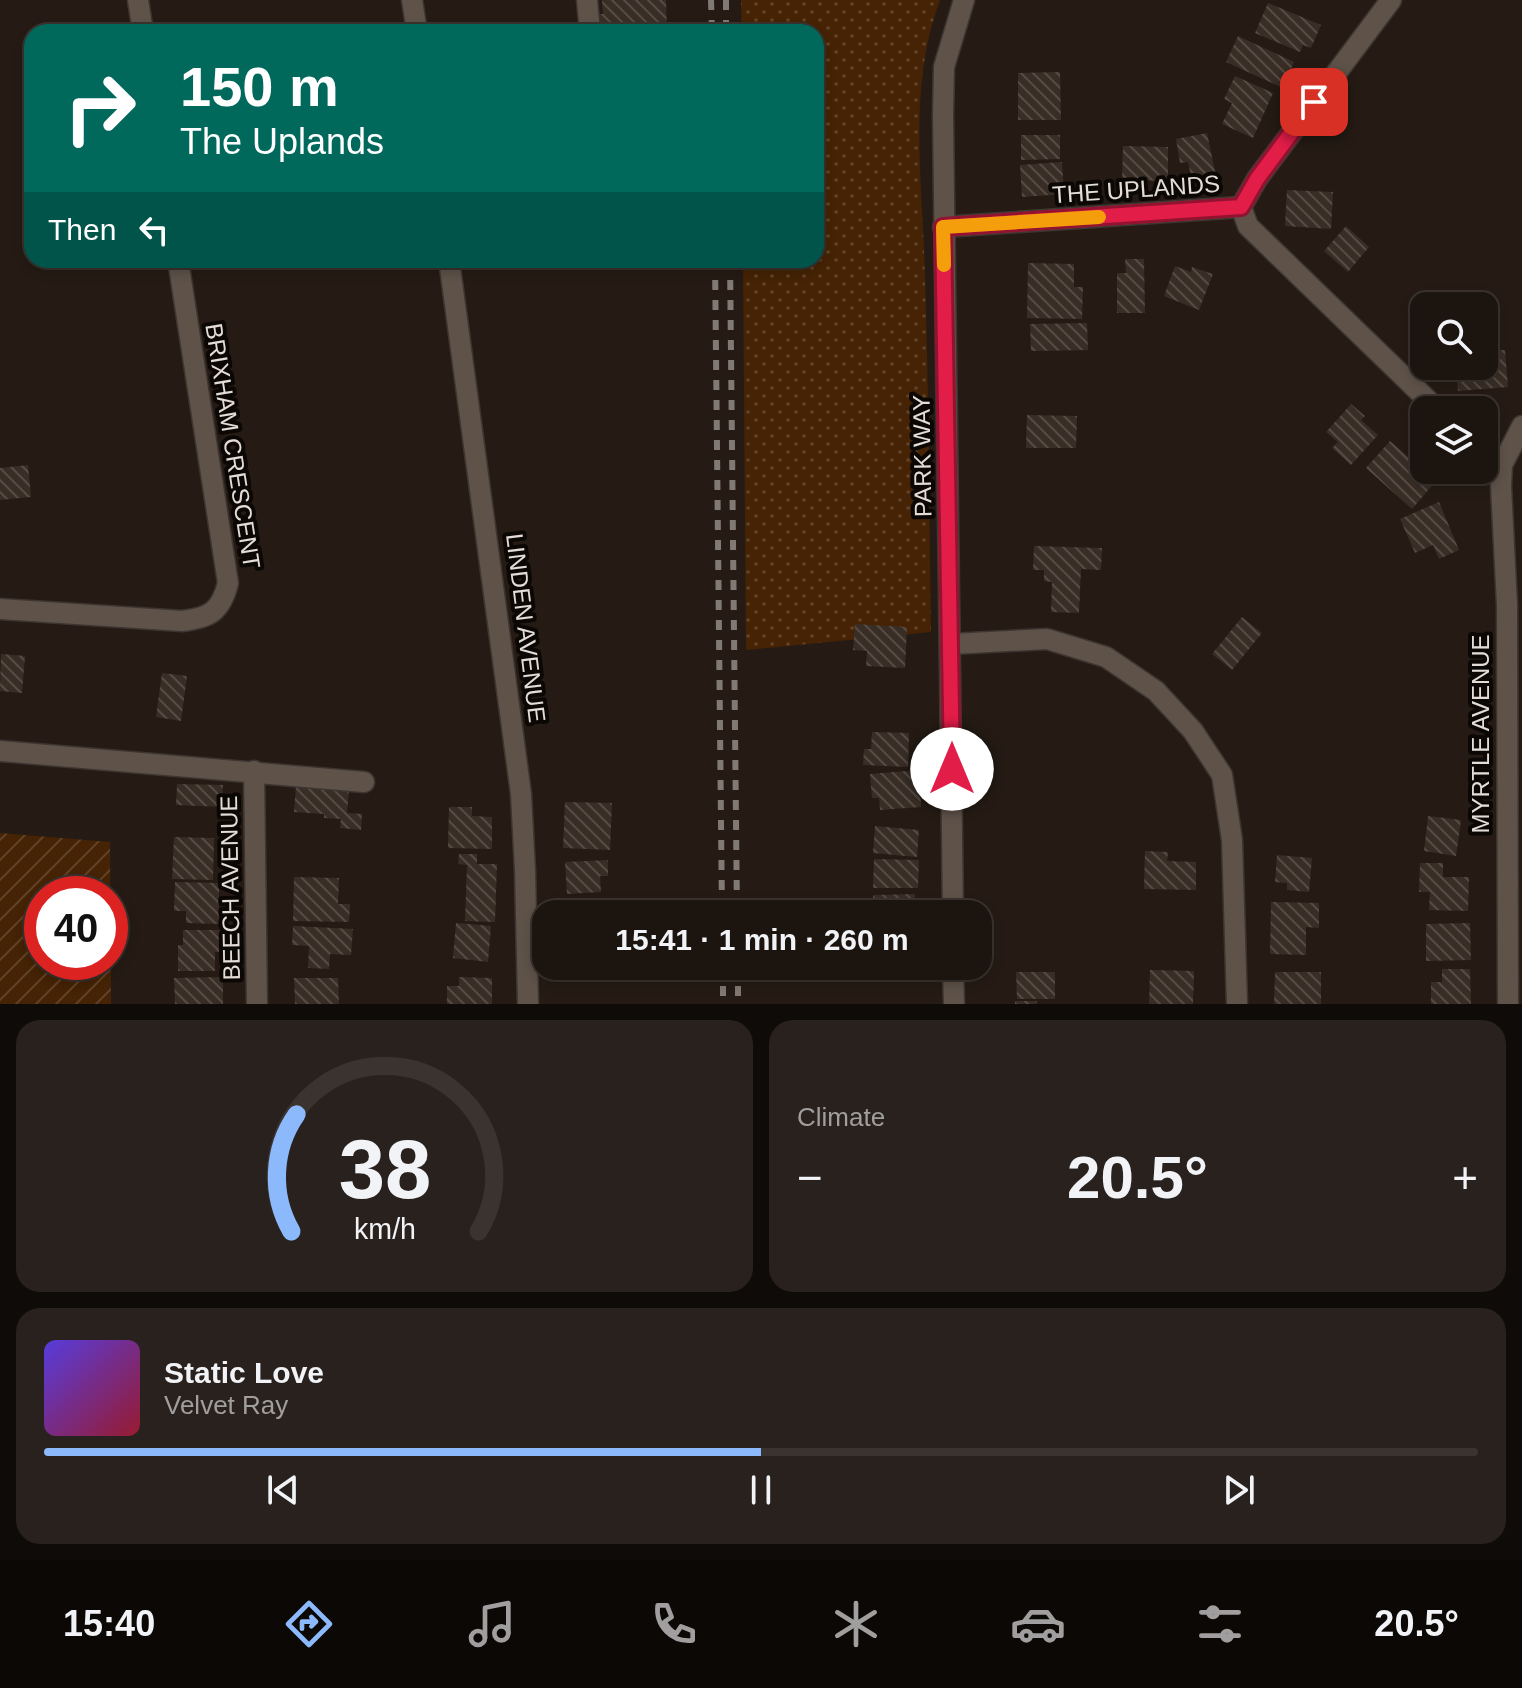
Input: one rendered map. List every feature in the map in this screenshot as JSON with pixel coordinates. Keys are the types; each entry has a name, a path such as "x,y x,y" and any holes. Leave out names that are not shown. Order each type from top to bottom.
{"street":[{"path":"138,0 142,24"},
{"path":"412,0 416,24"},
{"path":"587,0 589,24"},
{"name":"PARK WAY","path":"953,900 943,227 944,67 964,0"},
{"path":"1241,207 1257,179 1391,0"},
{"name":"THE UPLANDS","path":"943,227 1241,207 1248,226 1424,396"},
{"name":"BRIXHAM CRESCENT","path":"0,609 182,621 204,619 224,601 228,583 179,268"},
{"name":"LINDEN AVENUE","path":"450,268 521,794 528,1004"},
{"path":"1498,462 1502,465 1522,426"},
{"name":"MYRTLE AVENUE","path":"1502,465 1507,605 1508,1004"},
{"path":"1501,486 1522,499"},
{"path":"951,644 1047,639 1106,657 1156,691 1193,731 1222,775 1232,840 1237,1004"},
{"path":"0,751 364,782"},
{"name":"BEECH AVENUE","path":"254,771 257,1004"},
{"path":"953,980 954,1004"}],"shaded area":[{"path":"741,0 940,0 923,68 919,138 926,322 931,632 746,650 743,268 824,268 824,24 742,24"},
{"path":"0,833 110,842 110,876 24,876 24,980 111,980 111,1004 0,1004"}],"building":[{"path":"602,0 666,0 667,24 597,24 597,14 603,14"},
{"path":"1268,3 1321,25 1311,48 1303,45 1300,52 1255,33"},
{"path":"1238,36 1294,62 1283,88 1226,62"},
{"path":"1060,72 1061,120 1018,120 1018,73"},
{"path":"1235,76 1273,93 1253,138 1222,124 1232,103 1224,99"},
{"path":"1207,133 1216,176 1192,181 1188,162 1180,163 1176,139"},
{"path":"1021,135 1060,135 1060,159 1021,160"},
{"path":"1123,146 1168,147 1168,181 1122,180"},
{"path":"1062,162 1064,194 1022,197 1020,165"},
{"path":"1287,190 1333,192 1331,229 1285,226"},
{"path":"1346,226 1369,247 1348,272 1324,251"},
{"path":"1125,259 1144,259 1145,313 1117,313 1117,273 1126,273"},
{"path":"1028,263 1074,264 1074,287 1083,287 1082,319 1027,318"},
{"path":"1175,266 1191,272 1192,267 1213,274 1199,310 1164,296"},
{"path":"1087,323 1088,350 1031,351 1030,324"},
{"path":"1498,350 1505,350 1508,387 1458,391 1457,380 1498,380"},
{"path":"1351,404 1365,416 1361,420 1378,435 1351,465 1332,448 1338,442 1326,432"},
{"path":"1027,415 1077,416 1076,448 1026,448"},
{"path":"1390,441 1410,458 1410,484 1433,484 1412,509 1366,468"},
{"path":"28,465 31,497 0,500 0,468"},
{"path":"1439,502 1459,550 1439,559 1433,545 1415,553 1400,519"},
{"path":"1034,546 1102,548 1101,570 1081,569 1079,613 1051,612 1052,582 1044,581 1044,570 1033,570"},
{"path":"1242,617 1262,633 1232,670 1212,654"},
{"path":"855,624 907,627 905,668 866,666 867,651 853,650"},
{"path":"1,654 25,656 22,693 0,691"},
{"path":"162,673 187,676 181,721 156,717"},
{"path":"872,732 909,733 908,767 863,765 864,749 871,749"},
{"path":"919,770 921,807 880,810 879,798 872,798 870,774"},
{"path":"177,784 223,785 222,807 176,805"},
{"path":"296,785 349,790 347,813 362,814 361,830 340,828 341,819 324,818 324,814 294,812"},
{"path":"565,802 612,803 610,850 563,848"},
{"path":"449,807 472,807 472,816 492,817 492,849 448,848"},
{"path":"1428,816 1461,820 1456,856 1424,851"},
{"path":"875,826 919,830 917,857 873,853"},
{"path":"174,837 214,838 213,880 172,879"},
{"path":"1145,851 1168,852 1167,861 1196,862 1196,890 1144,889"},
{"path":"459,854 477,854 477,864 497,864 495,922 465,921 467,865 458,864"},
{"path":"1277,855 1312,858 1309,892 1287,890 1287,883 1275,882"},
{"path":"874,859 919,860 918,888 873,888"},
{"path":"608,860 608,876 600,876 601,892 567,894 565,862"},
{"path":"1420,863 1443,863 1443,877 1469,877 1468,911 1429,910 1430,892 1419,892"},
{"path":"294,877 339,878 338,904 350,904 349,922 293,921"},
{"path":"175,882 219,883 219,924 186,923 186,911 174,911"},
{"path":"915,894 915,900 873,900 873,895"},
{"path":"1271,902 1319,903 1319,928 1306,927 1306,955 1270,954"},
{"path":"456,923 491,926 488,962 453,958"},
{"path":"1470,923 1471,960 1426,961 1426,924"},
{"path":"293,926 353,929 351,955 330,954 329,969 308,968 309,946 292,945"},
{"path":"183,930 221,930 221,952 215,952 215,971 178,971 178,945 183,945"},
{"path":"1442,969 1470,969 1471,1004 1431,1004 1431,982 1442,982"},
{"path":"1150,970 1194,971 1193,1004 1149,1004"},
{"path":"1016,972 1055,972 1055,999 1017,999"},
{"path":"1275,972 1321,972 1321,1004 1274,1004"},
{"path":"223,977 223,1004 175,1004 174,978"},
{"path":"459,977 492,978 492,1004 447,1004 447,986 459,986"},
{"path":"294,978 338,978 339,1004 295,1004"},
{"path":"1015,1001 1037,1001 1037,1004 1015,1004"}],"railway":[{"path":"711,0 712,24"},
{"path":"726,0 726,24"},
{"path":"715,268 722,900"},
{"path":"730,268 737,900"},
{"path":"723,980 723,1004"},
{"path":"738,980 738,1004"}],"slow traffic":[{"path":"944,265 943,227 1099,217"}],"route":[{"path":"952,769 943,227 1241,207 1257,179 1314,102"}]}
